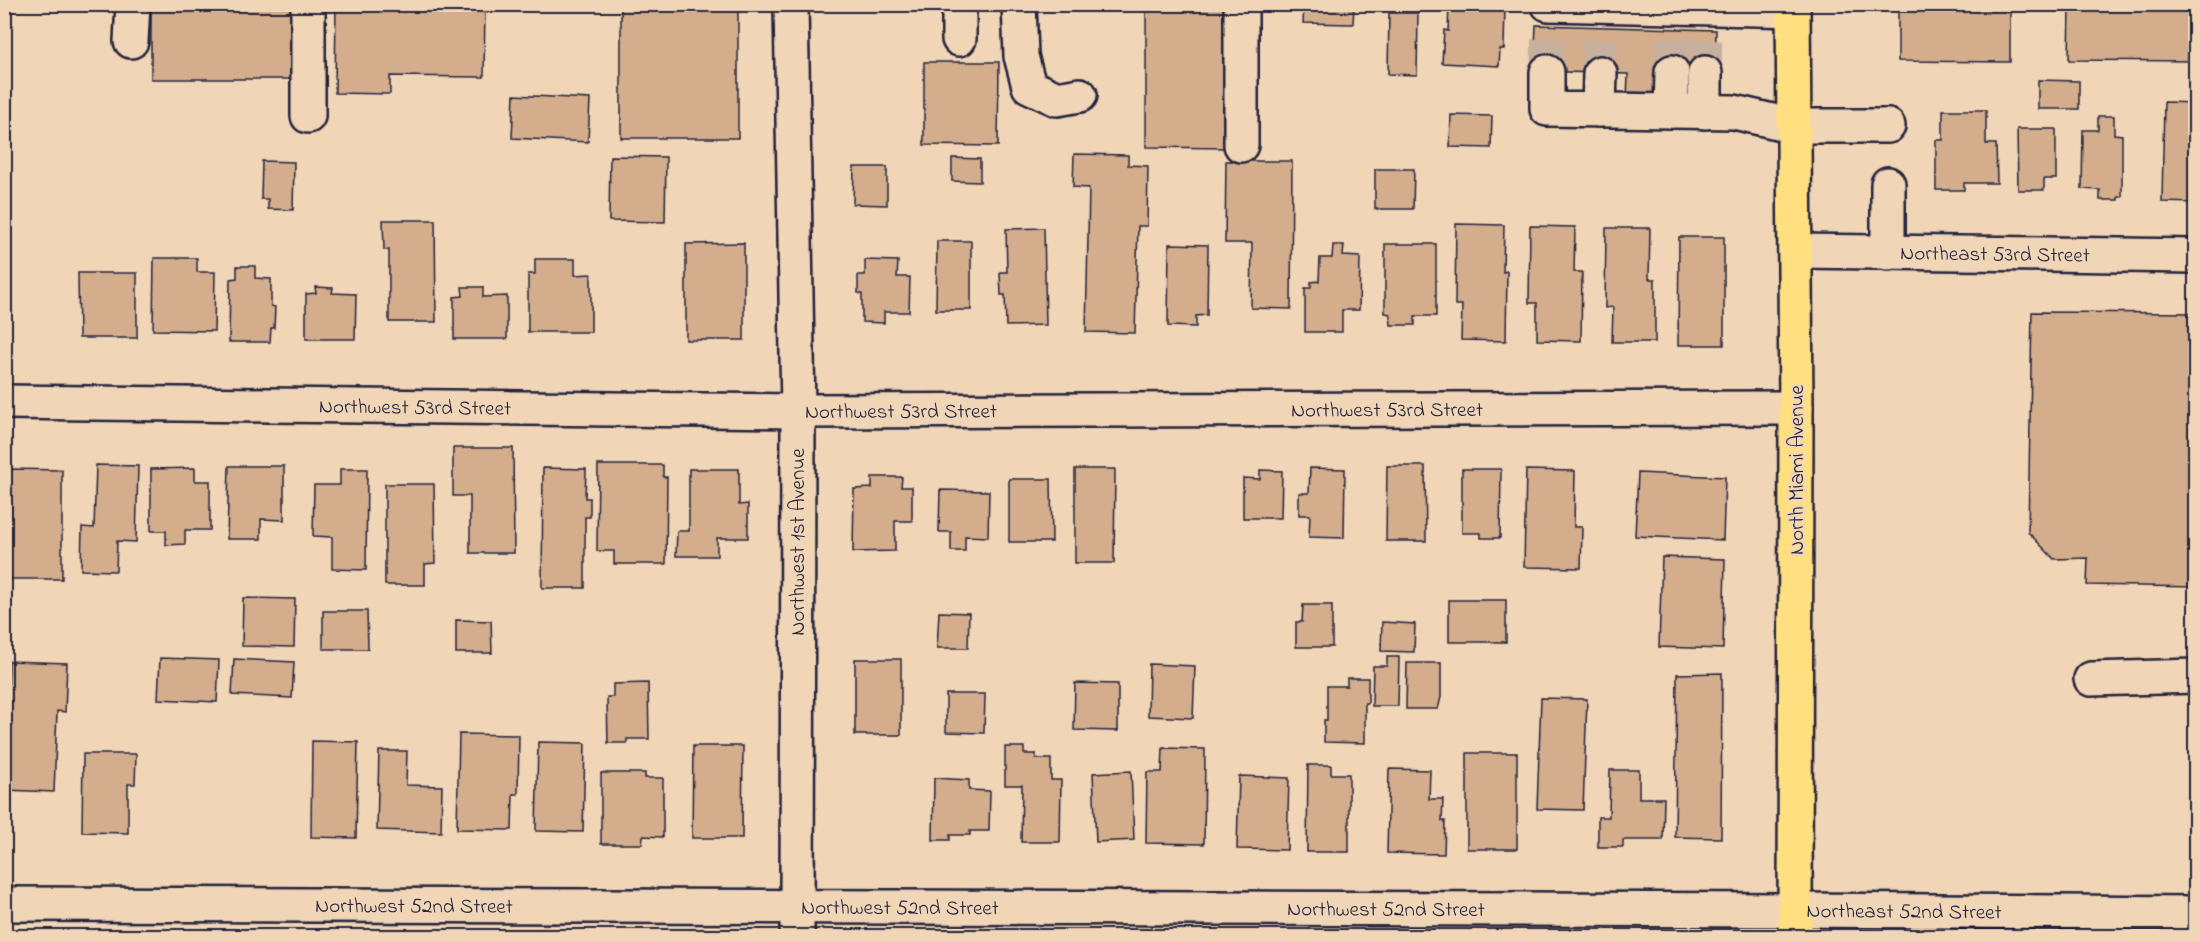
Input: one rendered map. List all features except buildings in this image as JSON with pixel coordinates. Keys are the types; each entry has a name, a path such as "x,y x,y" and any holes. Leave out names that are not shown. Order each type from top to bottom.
{"main road":[{"name":"North Miami Avenue","path":"1793,7 1796,408 1795,923"}],"street":[{"path":"130,41 133,4"},
{"path":"308,4 308,116"},
{"name":"Northwest 1st Avenue","path":"791,4 798,411 797,922"},
{"path":"959,4 959,39"},
{"path":"1019,4 1021,56 1029,86 1057,99 1080,95"},
{"path":"1241,4 1242,145"},
{"path":"1548,12 1600,16 1672,14 1706,19 1793,7"},
{"path":"1547,72 1547,109 1734,112 1794,126 1888,126"},
{"path":"1671,111 1672,72"},
{"path":"1599,110 1600,73"},
{"path":"1704,74 1705,112"},
{"path":"1888,184 1888,253"},
{"name":"Northeast 53rd Street","path":"1795,251 2196,256"},
{"name":"Northwest 53rd Street","path":"4,402 798,411 1796,408"},
{"path":"2091,679 2196,676"},
{"name":"Northwest 52nd Street","path":"4,904 797,922 1795,923"},
{"name":"Northeast 52nd Street","path":"1795,923 2196,913"}],"tunnel":[{"path":"1547,72 1548,25"},
{"path":"1600,26 1600,73"},
{"path":"1672,28 1672,72"},
{"path":"1705,73 1706,30"}]}
